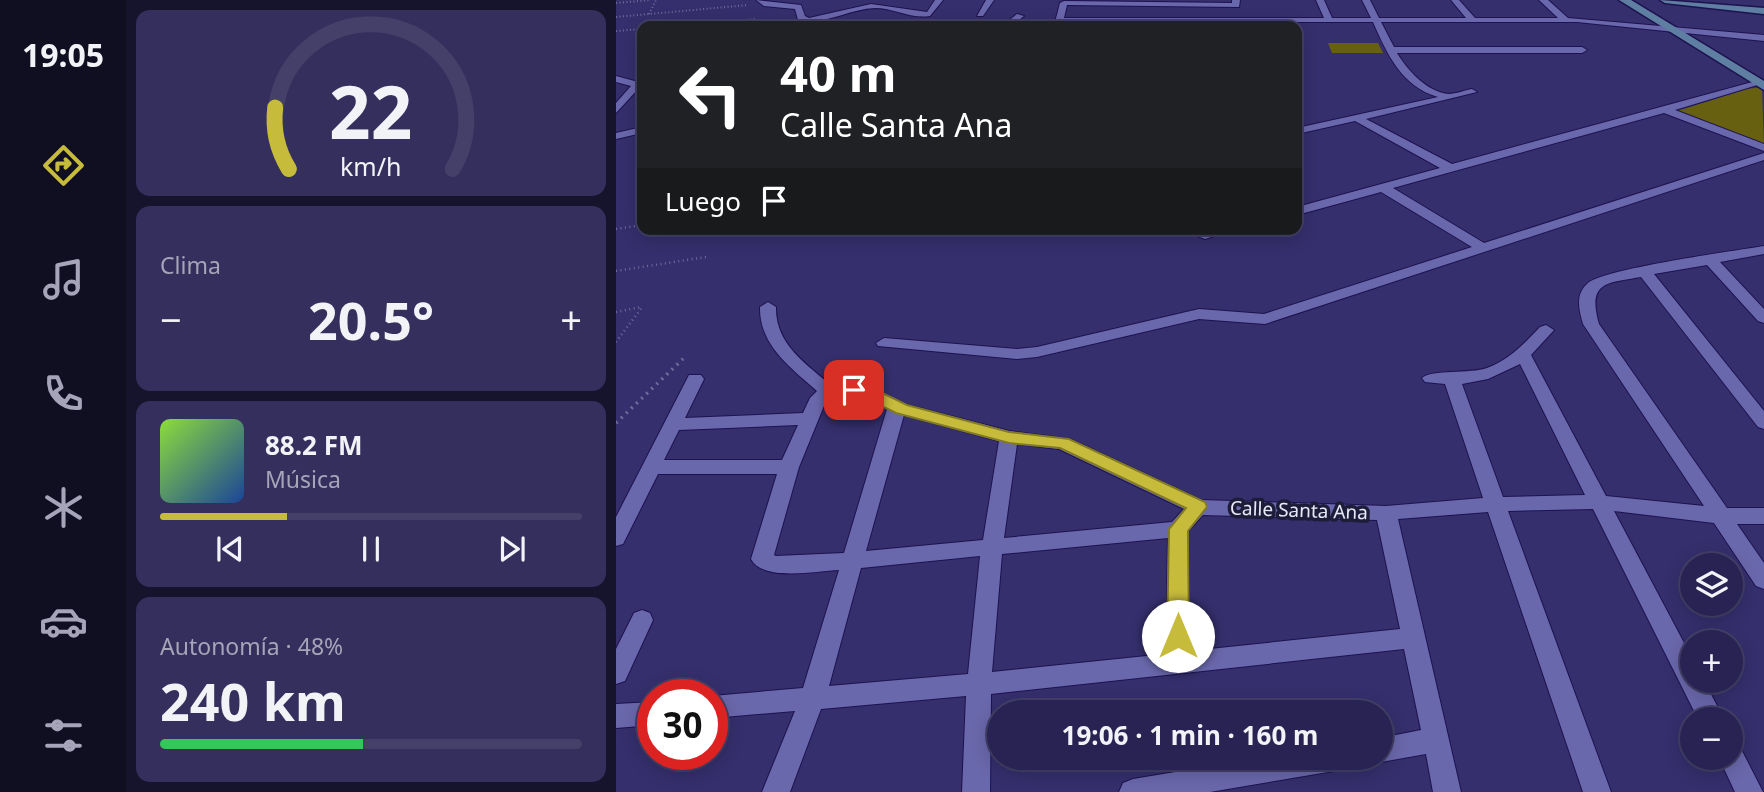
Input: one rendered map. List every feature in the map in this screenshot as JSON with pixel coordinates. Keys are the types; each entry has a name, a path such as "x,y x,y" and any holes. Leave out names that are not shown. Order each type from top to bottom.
{"main road":[{"path":"1624,0 1762,85"},
{"path":"1665,0 1764,8"},
{"path":"1704,0 1764,8"}],"street":[{"path":"762,2 790,2 800,8 804,19 821,18 862,4 916,16 930,14 939,0"},
{"path":"980,14 990,0"},
{"path":"1059,21 1064,3 1187,2 1236,5 1236,0"},
{"path":"1320,0 1329,20"},
{"path":"1366,0 1401,67 1426,92 1455,96"},
{"path":"1455,0 1473,20"},
{"path":"1543,0 1566,20"},
{"path":"1013,21 1020,16"},
{"path":"1239,21 1566,20 1764,38"},
{"path":"1392,50 1582,50"},
{"path":"619,74 637,85"},
{"path":"1302,210 1664,109 1762,85"},
{"path":"616,110 637,88"},
{"path":"1302,130 1472,92"},
{"path":"1664,109 1764,148"},
{"path":"1355,117 1451,169"},
{"path":"616,135 637,131"},
{"path":"884,343 1017,354 1037,352 1199,314 1265,320 1764,156"},
{"path":"1382,187 1483,248"},
{"path":"1764,250 1605,279 1588,289 1585,299 1591,324 1764,580"},
{"path":"1710,260 1764,318"},
{"path":"1643,270 1764,423"},
{"path":"768,307 766,315 771,331 783,352 828,392 819,398 808,419 789,467 762,559 773,565 851,561 1178,529 1198,507"},
{"path":"1546,330 1524,356 1489,373 1442,379 1495,504 1597,792"},
{"path":"1524,356 1706,707"},
{"path":"616,538 695,379"},
{"name":"Calle Santa Ana","path":"828,392 864,391 897,407 1009,437 1074,447 1198,507 1386,513 1495,504 1599,502 1723,516 1764,516"},
{"path":"776,792 813,697 897,407"},
{"path":"673,424 808,419"},
{"path":"976,792 979,684 992,548 1009,437"},
{"path":"651,467 789,467"},
{"path":"1386,513 1447,792"},
{"path":"1178,529 1178,663"},
{"path":"616,673 642,620"},
{"path":"728,705 979,684 1413,638"},
{"path":"616,716 637,714"},
{"path":"1393,748 1435,740"},
{"path":"1133,792 1263,770"},
{"path":"1738,770 1749,792"}],"path":[{"path":"616,2 651,0"},
{"path":"649,14 656,0"},
{"path":"616,16 762,2"},
{"path":"733,21 755,19"},
{"path":"616,32 637,30"},
{"path":"616,229 637,226"},
{"path":"616,271 706,257"},
{"path":"616,312 643,306 616,342"},
{"path":"616,423 685,357"}],"shaded area":[{"path":"1328,43 1378,43 1383,53 1332,53"},
{"path":"1762,87 1764,146 1677,111 1747,89"}],"route":[{"path":"854,390 864,391 902,409 1009,437 1063,443 1086,451 1198,507 1178,529 1178,636"}]}
